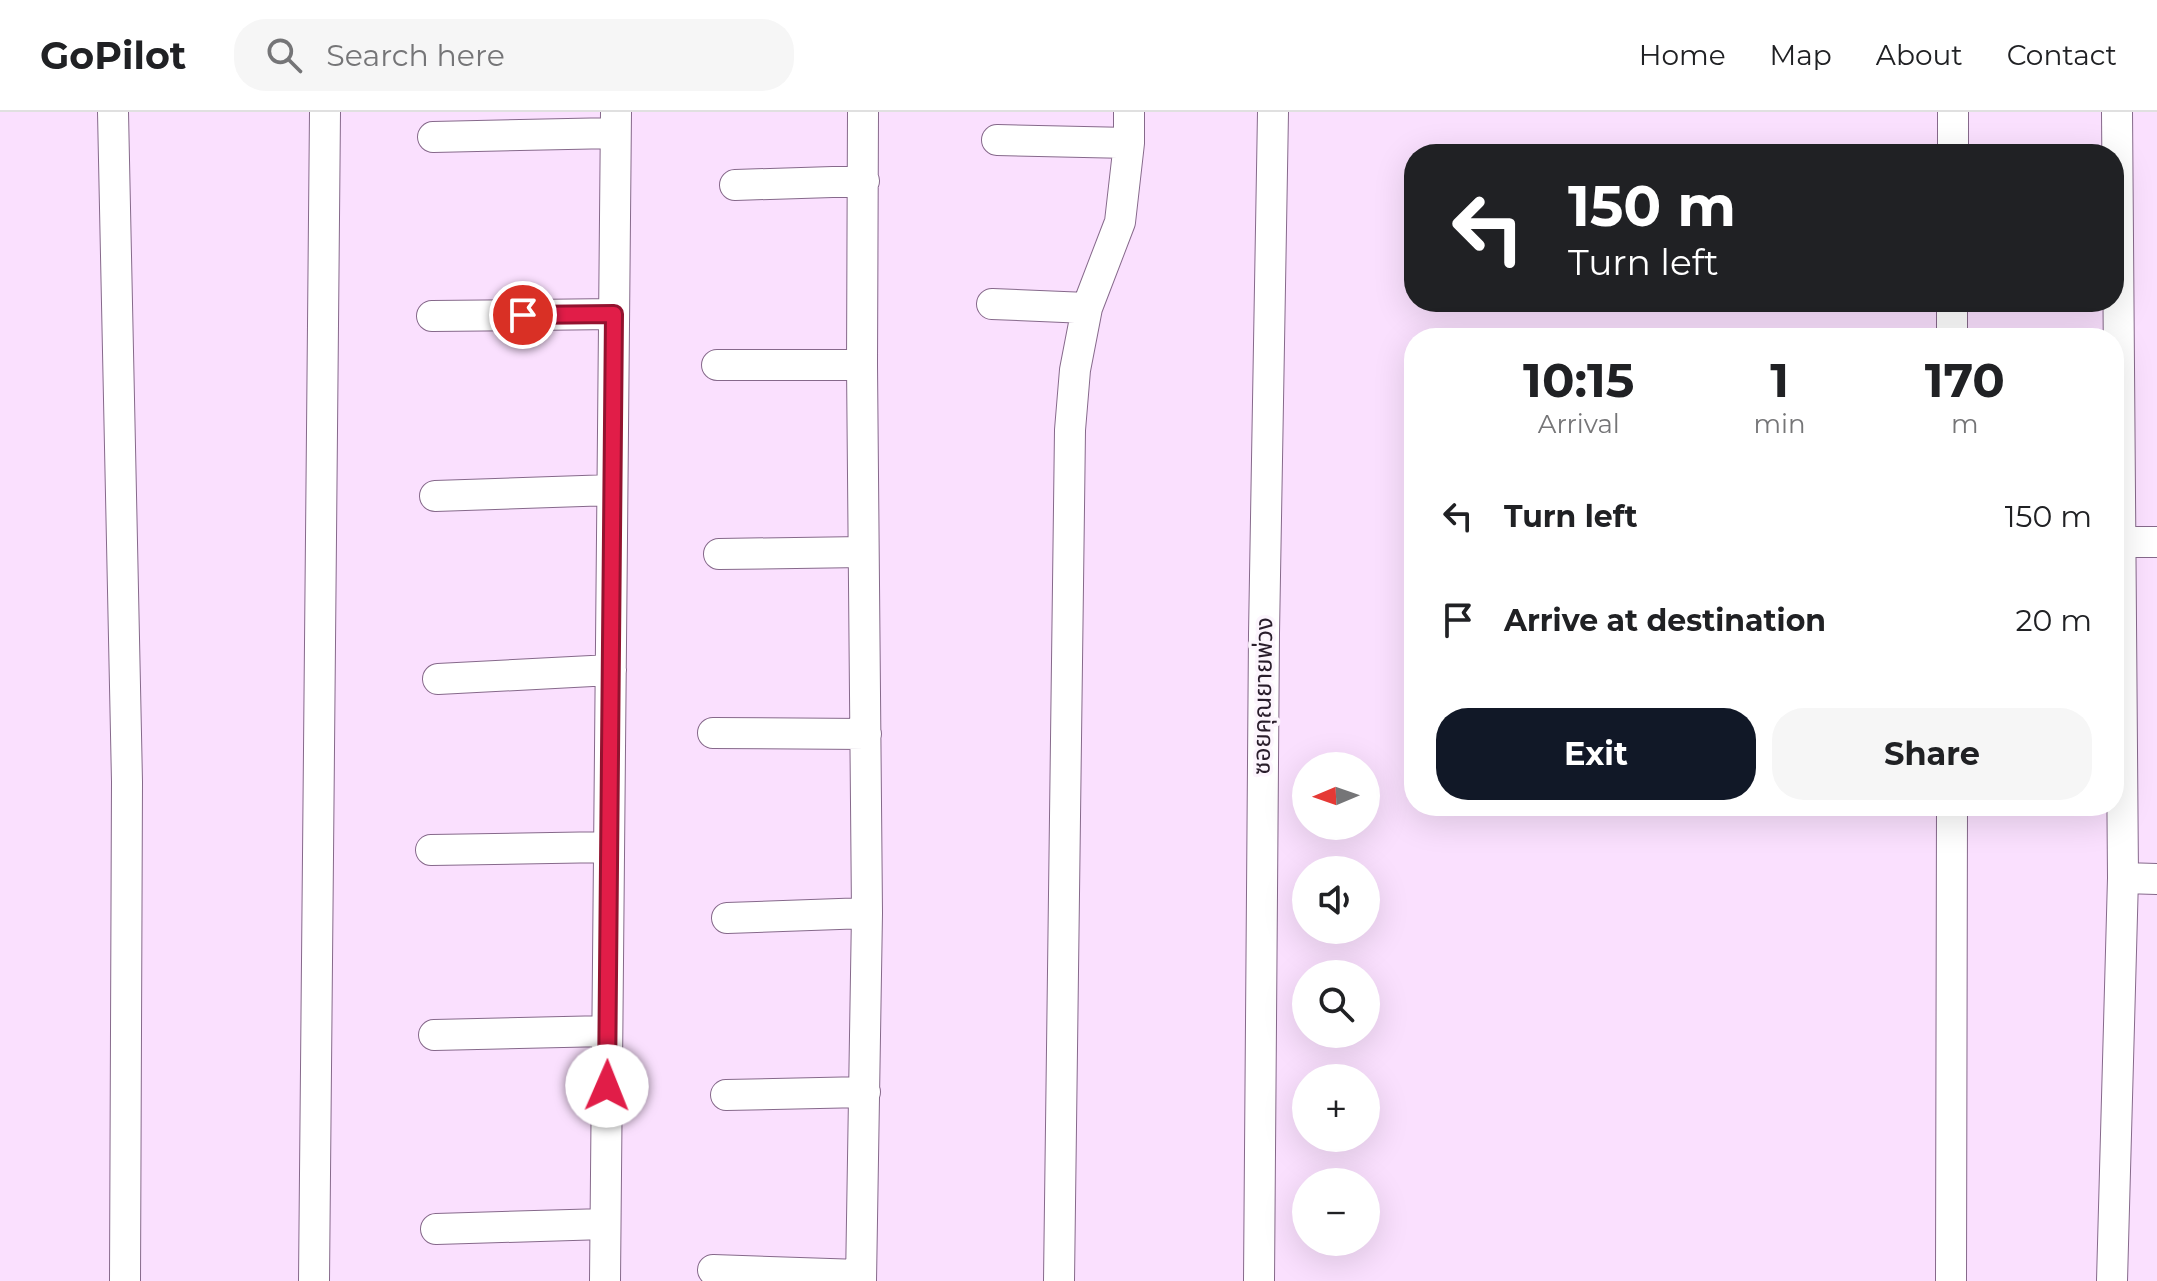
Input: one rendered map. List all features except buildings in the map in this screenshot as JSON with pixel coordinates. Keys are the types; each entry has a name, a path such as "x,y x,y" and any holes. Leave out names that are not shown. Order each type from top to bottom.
{"street":[{"path":"113,112 127,782 125,1281"},
{"path":"314,1281 325,112"},
{"path":"713,1270 860,1278 867,913 863,112"},
{"path":"1059,1281 1070,430 1075,370 1087,308 1120,222 1129,143 1129,112"},
{"name":"ซอยคุณยายพ่วง","path":"1259,1281 1264,650 1273,112"},
{"path":"1953,112 1953,144"},
{"path":"2117,112 2117,144"},
{"path":"433,137 616,122 605,1281"},
{"path":"997,140 1129,143"},
{"path":"735,185 864,181"},
{"path":"992,304 1087,308"},
{"path":"432,316 614,314"},
{"path":"717,365 862,365"},
{"path":"435,496 612,490"},
{"path":"2124,542 2157,542"},
{"path":"719,554 863,552"},
{"path":"438,679 611,670"},
{"path":"713,733 866,734"},
{"path":"1951,1281 1952,816"},
{"path":"2112,1281 2122,816"},
{"path":"431,850 609,847"},
{"path":"2123,878 2157,879"},
{"path":"727,918 867,913"},
{"path":"434,1035 607,1031"},
{"path":"726,1095 865,1092"},
{"path":"436,1229 605,1224"}],"route":[{"path":"523,315 614,314 607,1086"}]}
